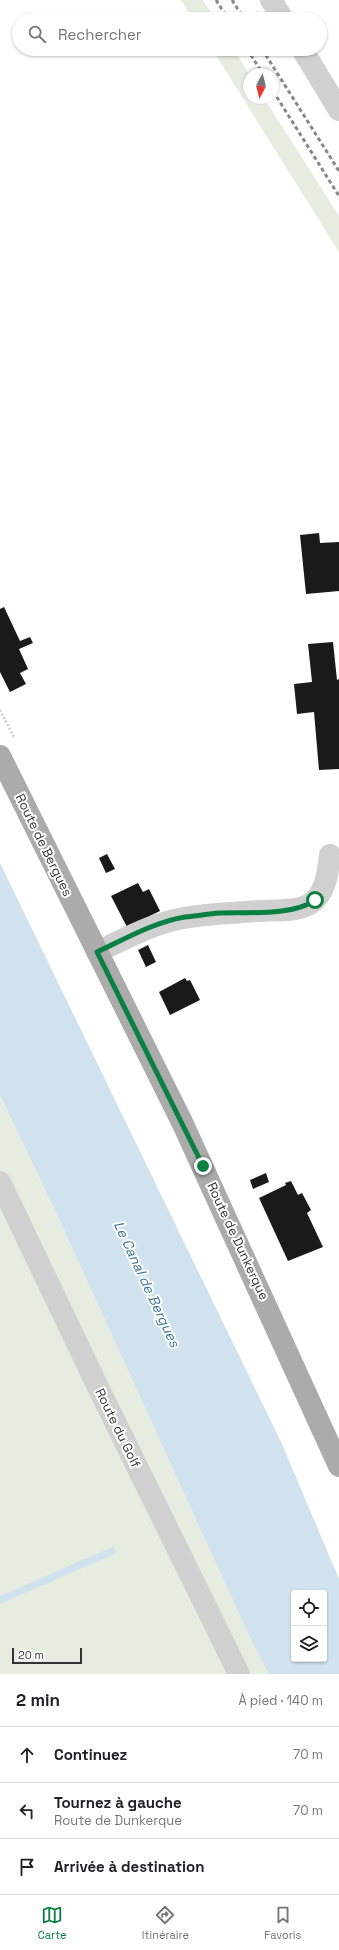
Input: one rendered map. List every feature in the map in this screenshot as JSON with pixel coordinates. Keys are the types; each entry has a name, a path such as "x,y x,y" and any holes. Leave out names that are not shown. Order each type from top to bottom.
{"main road":[{"name":"Route de Bergues","path":"0,756 92,943"},
{"name":"Route de Dunkerque","path":"92,943 203,1166 339,1466"}],"street":[{"path":"271,0 279,12"},
{"path":"306,56 339,110"},
{"path":"92,943 175,920 218,913 291,910 304,906 315,900 321,892 328,871 330,854"},
{"name":"Route du Golf","path":"0,1182 239,1674"}],"shaded area":[{"path":"181,0 203,0 211,12 189,12"},
{"path":"216,56 238,56 245,68 243,68 243,99"},
{"path":"246,104 268,104 339,216 339,252"},
{"path":"0,1097 53,1206 251,1640 269,1674 0,1674"}],"water":[{"name":"Le Canal de Bergues","path":"0,863 282,1444 339,1579 339,1674 269,1674 251,1640 53,1206 0,1096"}],"building":[{"path":"319,533 320,543 339,542 339,591 306,594 300,535"},
{"path":"4,607 20,641 30,637 33,643 19,649 28,669 20,673 26,684 10,692 0,672 0,609"},
{"path":"333,642 337,680 339,679 339,769 319,770 314,712 297,714 294,684 312,682 308,644"},
{"path":"107,854 115,869 106,873 99,858"},
{"path":"138,883 143,892 149,889 160,911 127,927 111,896"},
{"path":"148,945 156,962 146,967 138,950"},
{"path":"185,978 187,981 190,980 200,1000 170,1015 159,992"},
{"path":"266,1173 269,1182 253,1189 250,1180"},
{"path":"291,1181 298,1195 302,1193 311,1210 307,1213 323,1247 288,1261 259,1198"}],"waterway":[{"path":"0,1600 112,1551"}],"railway":[{"path":"216,0 224,12"},
{"path":"232,0 240,12"},
{"path":"251,56 259,68"},
{"path":"266,56 339,171"},
{"path":"279,101 339,196"}],"route":[{"path":"203,1166 97,952 159,924 175,920 218,913 291,910 310,904 315,900"}]}
